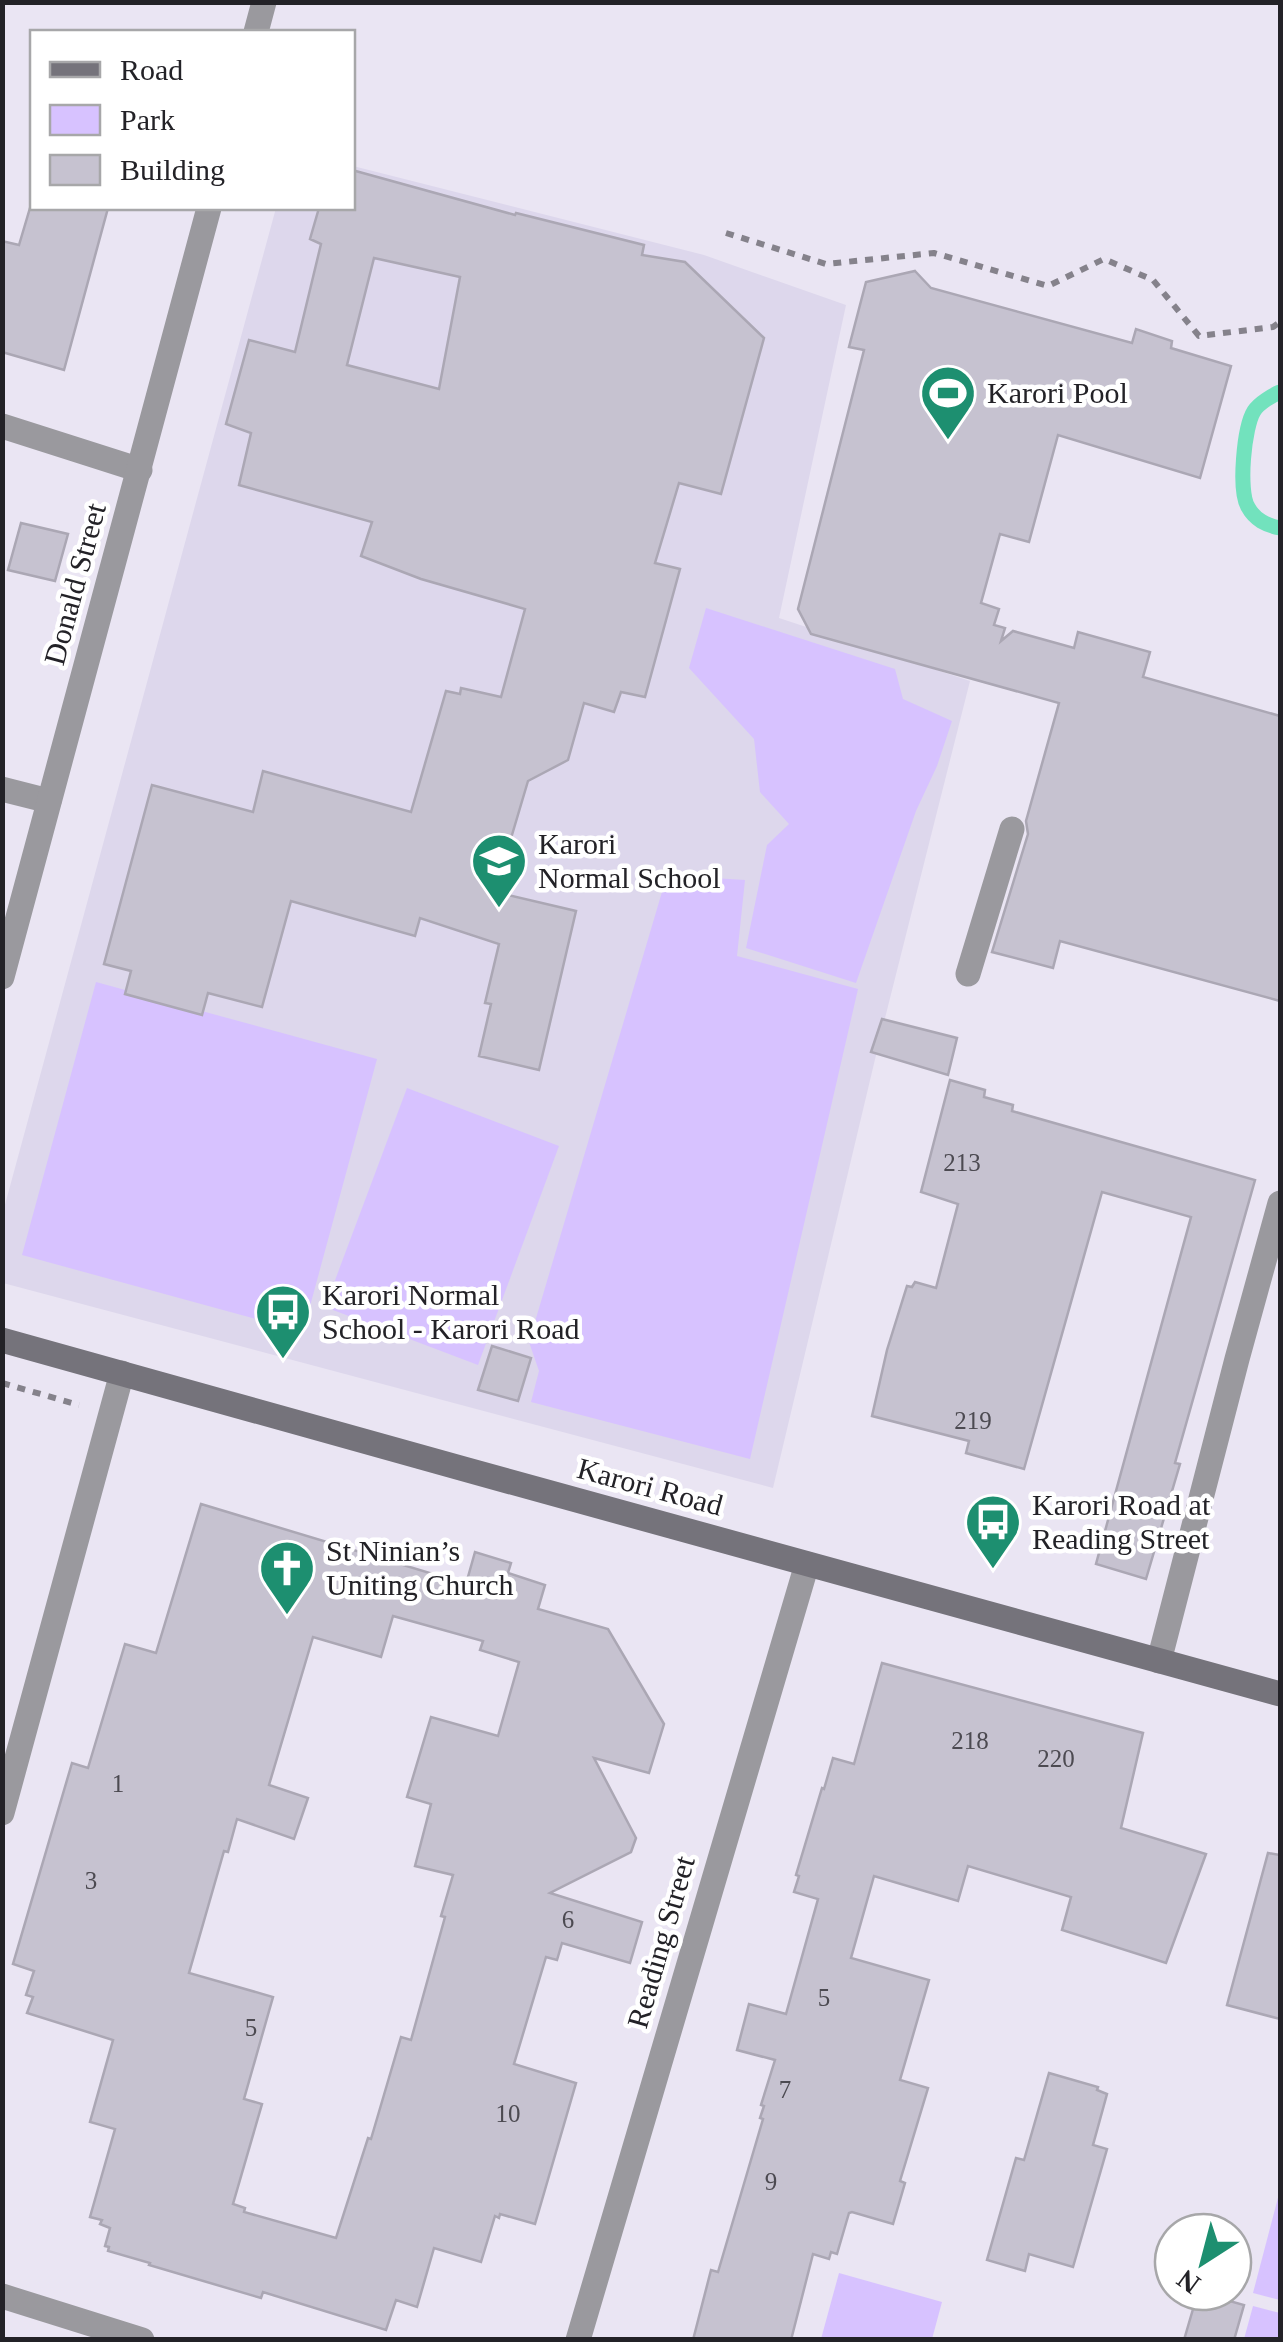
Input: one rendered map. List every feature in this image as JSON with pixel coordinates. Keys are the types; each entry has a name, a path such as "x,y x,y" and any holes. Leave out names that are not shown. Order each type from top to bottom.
{"main road":[{"name":"Karori Road","path":"2,1340 1280,1694"}],"street":[{"path":"257,30 264,2"},
{"name":"Donald Street","path":"2,977 208,210"},
{"path":"2,426 140,470"},
{"path":"2,789 49,801"},
{"path":"968,974 1012,829"},
{"path":"1159,1661 1280,1203"},
{"path":"2,1814 122,1373"},
{"name":"Reading Street","path":"578,2340 808,1564"},
{"path":"2,2296 142,2340"}],"path":[{"path":"726,233 826,264 934,253 1048,286 1104,258 1153,280 1199,336 1273,327 1280,322"}],"shaded area":[{"name":"Karori Normal School","path":"355,167 704,255 846,305 779,618 970,681 773,1488 3,1283 3,1212 275,210 355,210"}],"green space":[{"path":"706,608 895,669 903,699 952,721 856,983 746,948 767,845 789,824 760,792 754,739 689,668"},
{"path":"667,875 745,880 737,956 858,989 750,1459 531,1402 539,1371 529,1342"},
{"path":"96,982 377,1059 303,1332 22,1255"},
{"path":"407,1088 559,1146 478,1365 325,1307"},
{"path":"1280,2190 1280,2300 1253,2293"},
{"path":"839,2273 942,2302 932,2339 821,2339"},
{"path":"1253,2306 1280,2313 1280,2339 1244,2339"}],"building":[{"path":"355,171 515,215 644,245 642,255 685,262 764,338 721,494 679,483 655,563 680,569 645,697 621,692 614,712 584,703 568,760 528,781 495,892 576,911 539,1070 479,1056 491,1004 485,1003 499,944 420,918 415,936 291,901 262,1007 208,993 202,1015 125,994 131,971 104,964 152,785 253,812 263,771 411,812 446,691 460,694 461,688 501,697 525,609 421,579 361,556 372,522 239,485 251,433 226,424 249,340 295,352 321,244 310,239 318,210 355,210","holes":["374,258 460,277 439,389 347,365"]},
{"path":"30,208 107,210 64,370 2,352 2,241 19,245"},
{"path":"915,271 931,288 1132,343 1136,329 1172,341 1171,348 1231,366 1200,478 1058,435 1029,542 1000,534 981,603 999,609 994,625 1005,628 1001,641 1013,631 1074,648 1078,632 1150,652 1143,677 1280,716 1280,1001 1060,941 1053,968 992,952 1028,834 1026,821 1059,703 811,634 798,609 864,350 849,347 866,282"},
{"path":"21,523 68,534 55,581 8,570"},
{"path":"882,1019 957,1038 948,1075 871,1052"},
{"path":"950,1080 985,1090 984,1097 1013,1105 1012,1111 1255,1180 1146,1579 1096,1564 1191,1217 1102,1192 1024,1469 966,1453 969,1441 872,1416 907,1286 912,1287 915,1282 936,1288 958,1204 921,1192"},
{"path":"492,1346 531,1358 518,1401 478,1390"},
{"path":"201,1504 466,1584 475,1552 511,1563 508,1573 545,1585 538,1609 608,1629 664,1724 649,1773 594,1758 636,1838 631,1852 550,1893 642,1922 630,1963 562,1943 557,1960 546,1957 514,2064 576,2083 535,2224 495,2216 481,2262 434,2248 417,2307 396,2300 386,2330 263,2292 261,2298 108,2251 105,2246 110,2228 100,2224 102,2220 90,2217 115,2129 90,2122 113,2040 27,2013 33,1997 26,1995 34,1971 13,1964 72,1763 88,1768 125,1644 156,1653","holes":["393,1616 483,1641 480,1650 519,1662 498,1736 431,1717 407,1797 431,1804 415,1866 453,1875 411,2040 401,2037 336,2238 244,2212 245,2208 233,2204 262,2104 244,2099 273,1997 189,1973 237,1819 294,1839 308,1798 269,1785 313,1637 381,1657"]},
{"path":"882,1663 1143,1733 1121,1828 1206,1854 1166,1963 1062,1930 1071,1897 968,1866 958,1901 874,1876 851,1958 929,1980 900,2080 928,2088 900,2181 905,2183 893,2224 849,2213 837,2254 831,2252 829,2259 813,2254 791,2340 693,2340 711,2270 718,2272 763,2119 761,2105 775,2060 737,2050 749,2004 786,2014 818,1899 794,1892 799,1876 796,1875 833,1758 854,1764"},
{"path":"1268,1853 1280,1855 1280,2019 1227,2005"},
{"path":"1049,2073 1098,2087 1107,2094 1093,2145 1107,2149 1073,2267 1029,2254 1025,2271 987,2260 1016,2158 1024,2160"},
{"path":"1192,2312 1242,2312 1234,2340 1184,2340"}],"waterway":[{"path":"1280,392 1263,402 1250,419 1243,474 1245,499 1251,512 1261,521 1280,528"}],"place":[{"name":"Karori Pool","path":"948,442"},
{"name":"Karori Normal School","path":"499,910"},
{"name":"Karori Normal School - Karori Road","path":"283,1361"},
{"name":"Karori Road at Reading Street","path":"993,1571"},
{"name":"St Ninian’s Uniting Church","path":"287,1617"}]}
